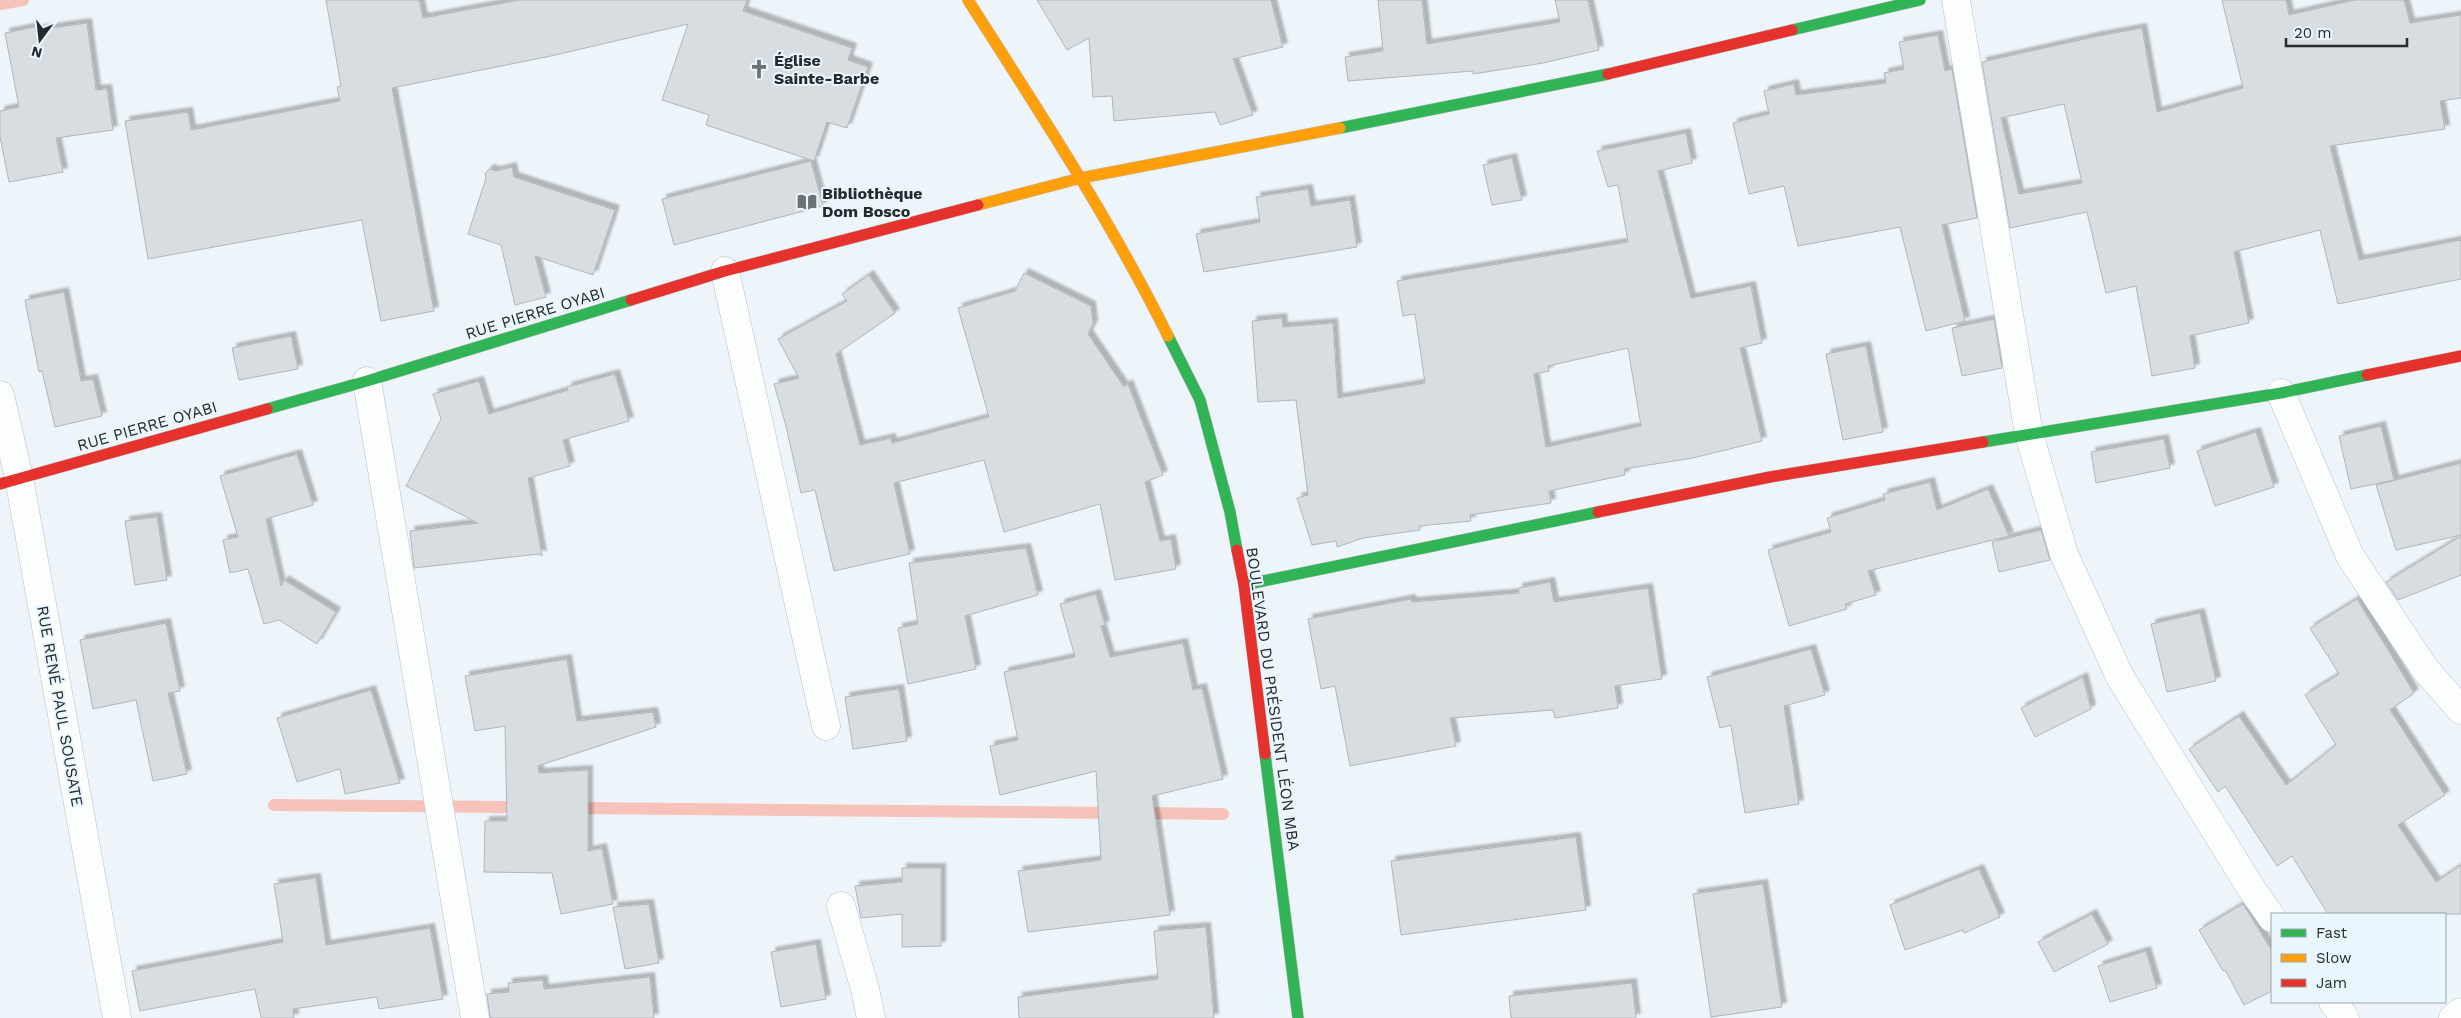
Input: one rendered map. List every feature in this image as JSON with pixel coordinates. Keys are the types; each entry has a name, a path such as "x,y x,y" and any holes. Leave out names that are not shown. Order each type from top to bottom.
{"street":[{"name":"BOULEVARD DU PRÉSIDENT LÉON MBA","path":"968,0 1081,178 1146,292 1200,400 1230,512 1244,585 1298,1018"},
{"name":"RUE PIERRE OYABI","path":"9,481 367,381 725,271 1081,178 1561,85 1920,0"},
{"path":"1956,0 2029,434 2064,554 2120,677 2251,888 2271,917"},
{"path":"725,271 826,726"},
{"path":"1244,585 1770,477 2281,393 2461,356"},
{"path":"367,381 476,1018"},
{"path":"2281,393 2350,556 2424,669 2461,710"},
{"name":"RUE RENÉ PAUL SOUSATE","path":"0,395 9,481 117,1018"},
{"path":"841,906 865,989 871,1018"},
{"path":"2334,1003 2345,1018"},
{"path":"2453,1018 2461,1012"}],"building":[{"path":"326,0 419,0 423,18 519,0 747,0 743,11 852,48 848,60 868,67 847,128 827,122 814,161 706,125 709,115 662,100 688,24 551,56 392,88 434,311 381,321 362,220 148,259 125,121 188,112 191,130 340,101 337,87 341,86"},
{"path":"1037,0 1271,0 1283,47 1233,59 1253,115 1220,125 1215,112 1114,121 1112,96 1093,97 1089,38 1067,50"},
{"path":"1378,0 1422,0 1427,44 1560,22 1555,0 1588,0 1599,50 1543,63 1473,74 1473,71 1348,81 1345,57 1383,51"},
{"path":"2222,0 2286,0 2289,15 2355,0 2404,0 2410,23 2461,15 2461,98 2440,101 2445,129 2330,146 2359,260 2461,240 2461,279 2338,304 2320,230 2234,252 2249,323 2190,336 2195,368 2152,376 2136,286 2106,293 2087,212 2010,228 1982,62 2142,28 2157,112 2243,88","holes":["2064,104 2082,183 2019,194 2001,118"]},
{"path":"87,23 96,90 107,89 113,130 56,138 63,172 9,182 0,137 0,111 19,107 5,33 35,27 36,30"},
{"path":"1938,35 1945,71 1952,69 1977,218 1942,225 1965,321 1926,331 1900,227 1798,246 1784,186 1749,194 1733,123 1769,114 1764,91 1794,84 1796,95 1886,83 1884,73 1904,69 1899,42"},
{"path":"1686,133 1692,163 1658,171 1691,298 1751,286 1762,343 1740,348 1762,441 1693,458 1624,469 1625,475 1549,491 1551,503 1470,515 1471,521 1419,526 1420,530 1363,538 1337,547 1336,541 1312,545 1297,498 1308,495 1296,400 1258,402 1252,321 1282,318 1283,327 1333,323 1338,398 1425,383 1415,314 1403,316 1397,281 1628,242 1618,185 1608,187 1597,151","holes":["1628,348 1641,426 1546,447 1534,374 1549,371 1548,366"]},
{"path":"1512,158 1522,200 1492,205 1483,165"},
{"path":"811,161 823,206 674,245 662,199"},
{"path":"512,167 514,177 615,210 593,275 535,256 546,297 515,305 501,245 468,234 486,178 485,174 489,169 496,171"},
{"path":"1308,189 1311,206 1350,200 1357,247 1204,272 1196,234 1260,222 1256,197"},
{"path":"1024,273 1091,306 1093,324 1088,334 1124,387 1128,384 1163,475 1145,482 1160,541 1171,539 1176,569 1115,580 1100,504 1004,532 984,460 894,483 910,554 834,571 815,490 801,493 786,426 774,384 799,378 778,339 847,301 842,294 869,275 895,313 836,354 860,445 891,438 892,443 989,417 958,308 1015,291"},
{"path":"64,292 81,381 93,379 102,416 55,427 42,371 39,372 25,300"},
{"path":"1994,319 2002,368 1962,376 1952,328"},
{"path":"291,336 298,369 239,380 232,348"},
{"path":"1866,346 1883,432 1843,440 1826,354"},
{"path":"615,374 629,421 563,440 570,466 528,478 542,556 539,554 414,568 410,531 478,523 406,486 441,419 433,394 479,381 489,414 568,390 567,387"},
{"path":"2381,426 2394,480 2351,489 2339,436"},
{"path":"2256,432 2274,487 2215,506 2197,451"},
{"path":"2164,439 2170,468 2096,483 2091,452"},
{"path":"297,454 313,505 266,519 281,586 284,580 336,612 317,644 279,620 264,624 248,569 230,573 223,540 238,537 220,476"},
{"path":"2461,463 2461,535 2396,550 2376,485"},
{"path":"1930,482 1937,510 1988,489 2009,536 1868,571 1876,595 1845,604 1847,609 1789,626 1768,550 1831,532 1827,518 1885,500 1883,494"},
{"path":"157,517 167,580 135,585 125,521"},
{"path":"2041,530 2050,560 1999,572 1992,542"},
{"path":"2461,536 2461,575 2398,600 2386,582"},
{"path":"1026,548 1038,595 965,616 976,669 908,684 898,628 918,624 909,563"},
{"path":"1550,582 1554,602 1648,588 1662,679 1615,686 1618,708 1555,718 1553,710 1450,718 1456,746 1350,766 1335,686 1321,689 1308,619 1411,599 1412,602 1519,593 1518,588"},
{"path":"1096,594 1105,625 1101,626 1110,657 1183,643 1193,690 1202,688 1223,779 1152,796 1170,915 1028,932 1018,871 1101,860 1096,771 1000,795 990,746 1018,740 1004,672 1075,657 1060,604"},
{"path":"2357,599 2414,693 2390,710 2445,795 2398,825 2436,882 2461,865 2461,914 2327,913 2292,856 2277,866 2225,786 2218,792 2189,749 2239,716 2286,785 2336,745 2305,695 2339,674 2329,655 2327,655 2310,628"},
{"path":"2200,613 2216,681 2167,692 2151,624"},
{"path":"166,623 180,691 168,693 187,774 153,781 136,700 93,709 80,640"},
{"path":"1811,649 1825,695 1784,706 1799,804 1745,813 1731,725 1720,728 1707,677"},
{"path":"567,659 577,721 653,712 656,727 538,766 539,773 588,770 588,851 602,848 613,904 561,914 552,873 484,872 485,821 507,821 505,726 475,731 465,676"},
{"path":"2083,677 2091,709 2035,737 2021,708"},
{"path":"899,689 907,741 853,749 845,697"},
{"path":"371,690 400,783 345,794 340,769 297,782 277,718"},
{"path":"1576,837 1586,910 1401,935 1391,861"},
{"path":"902,868 941,868 941,946 902,947 902,914 861,918 855,886 902,882"},
{"path":"1979,869 2000,917 1964,933 1963,930 1905,950 1890,905"},
{"path":"316,878 326,945 430,928 443,999 379,1009 377,997 293,1009 294,1018 261,1018 255,989 140,1011 132,971 283,942 274,884"},
{"path":"1763,884 1782,1007 1711,1017 1693,894"},
{"path":"649,904 659,963 625,969 613,907"},
{"path":"2243,904 2271,949 2271,992 2244,1005 2225,970 2223,971 2199,930"},
{"path":"2092,914 2108,944 2054,972 2038,942"},
{"path":"1206,927 1214,1018 1019,1018 1018,997 1158,979 1154,931"},
{"path":"816,944 826,999 781,1007 771,952"},
{"path":"2146,951 2157,988 2110,1002 2098,966"},
{"path":"650,977 654,1018 490,1018 487,994 509,992 508,983 543,980 544,989"},
{"path":"1632,983 1636,1018 1511,1018 1509,996"}],"waterway":[{"path":"0,4 23,0"},
{"path":"274,805 523,807"},
{"path":"573,808 1115,813"},
{"path":"1138,813 1223,814"}],"traffic: fast":[{"path":"1792,30 1920,0"},
{"path":"1340,128 1608,74"},
{"path":"267,409 367,381 631,300"},
{"path":"1168,336 1200,400 1230,512 1237,550"},
{"path":"1983,442 2281,393 2367,375"},
{"path":"1244,585 1598,512"},
{"path":"1265,754 1298,1018"}],"traffic: slow":[{"path":"968,0 1098,207 1146,292 1168,336"},
{"path":"978,205 1081,178 1340,128"}],"traffic: jam":[{"path":"1608,74 1792,30"},
{"path":"631,300 725,271 978,205"},
{"path":"2367,375 2461,356"},
{"path":"0,484 267,409"},
{"path":"1598,512 1770,477 1983,442"},
{"path":"1237,550 1244,585 1265,754"}],"place":[{"name":"Église Sainte-Barbe","path":"759,69"},
{"name":"Bibliothèque Dom Bosco","path":"807,202"}]}
